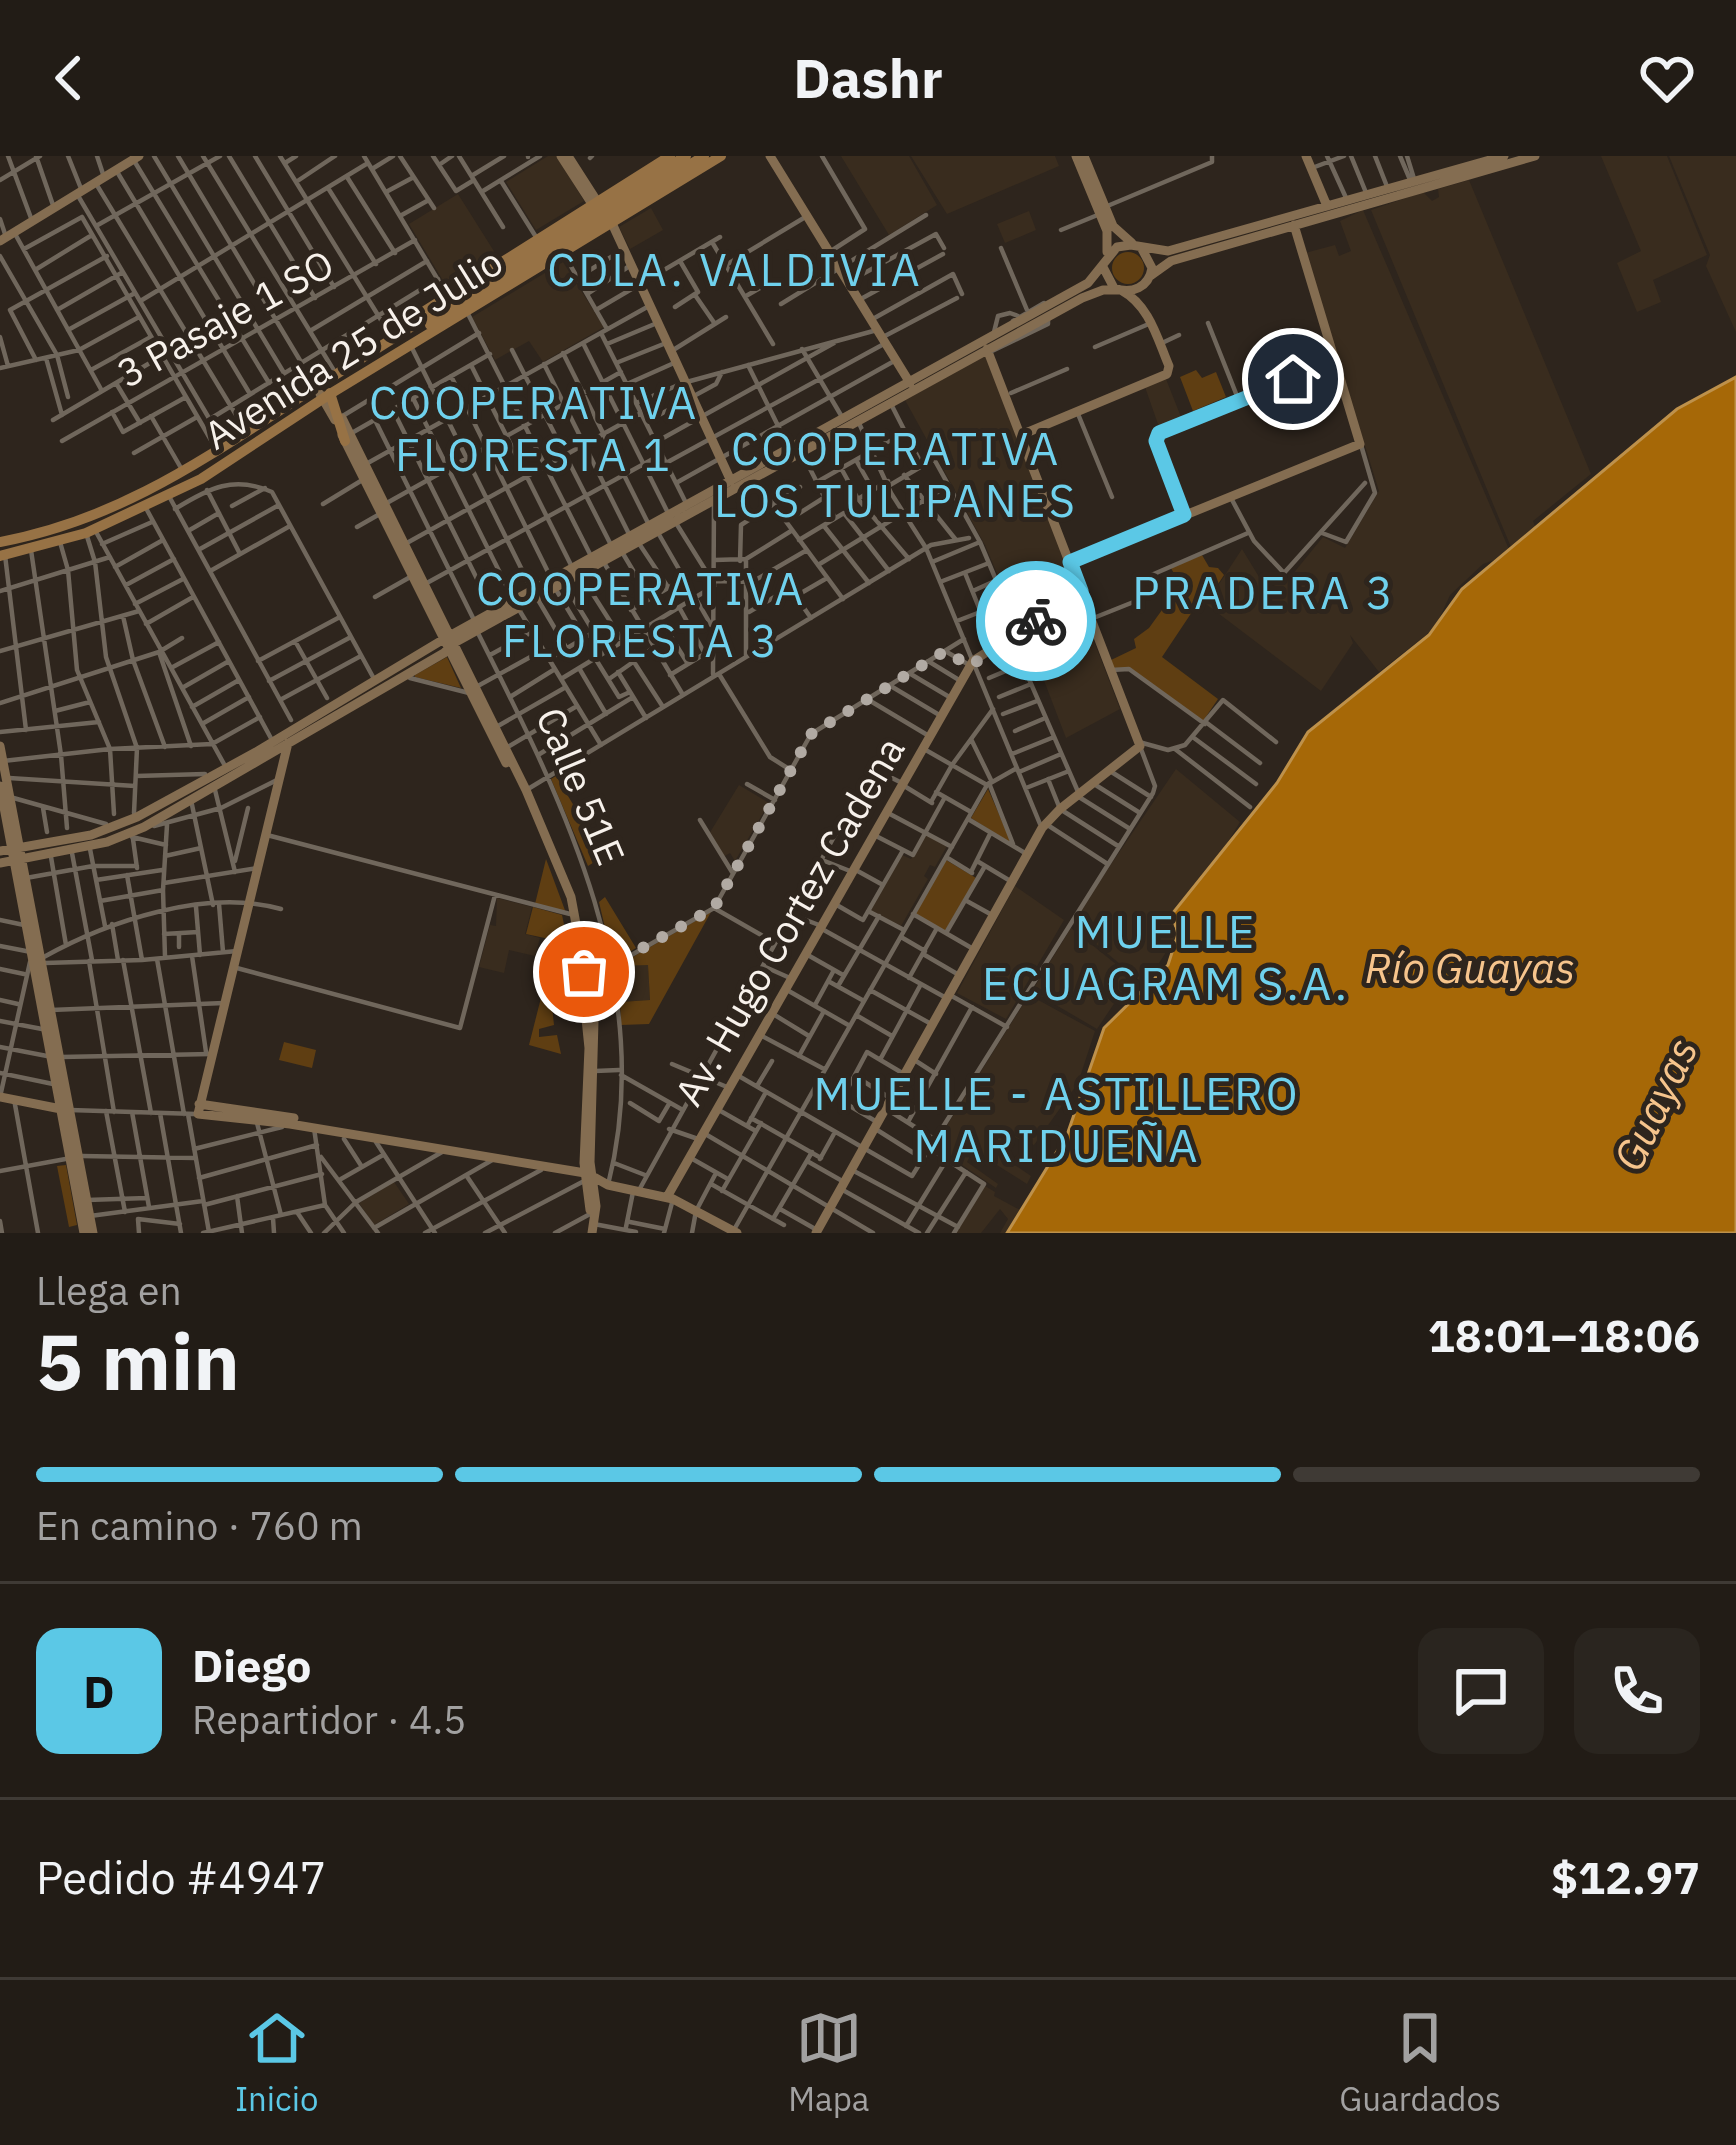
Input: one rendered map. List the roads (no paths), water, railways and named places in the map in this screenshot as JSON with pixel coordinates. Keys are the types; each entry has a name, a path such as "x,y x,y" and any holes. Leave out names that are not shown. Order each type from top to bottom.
{"main road":[{"path":"565,156 624,249 731,481"},
{"name":"Avenida 25 de Julio","path":"4,547 31,550 90,532 196,476 468,302 562,252 670,156"},
{"name":"Avenida 25 de Julio","path":"603,215 686,156"},
{"name":"Avenida 25 de Julio","path":"4,547 172,503 325,394 411,346 502,275 704,156"},
{"name":"Avenida 25 de Julio","path":"4,547 157,489 536,239 603,215 721,156"},
{"path":"1021,435 1167,374 1169,366 1135,299 1106,278 1109,239 1080,156"},
{"path":"1306,156 1327,206"},
{"path":"672,519 687,505 731,481 858,421 987,349 1093,280 1105,259 1122,245 1163,252 1413,182 1461,162 1504,156"},
{"path":"11,853 134,813 159,813 353,692 754,478 843,420 993,334 1091,293 1134,290 1171,261 1535,156"},
{"path":"7,237 132,158"},
{"path":"775,161 910,383"},
{"path":"1102,210 1117,231 1150,258 1149,320"},
{"path":"1070,562 1360,443 1294,225"},
{"name":"Avenida 25 de Julio","path":"4,547 181,468 388,333 468,302"},
{"path":"816,1232 1044,826 1140,744 987,349"},
{"path":"353,357 336,374 329,394 364,479 405,544 449,641"},
{"path":"325,394 340,420"},
{"path":"325,394 365,464 412,576 474,691 542,839 570,914 585,972 590,1226"},
{"path":"597,560 621,551 634,539"},
{"name":"Av. Hugo Cortez Cadena","path":"670,1198 689,1157 972,664 1081,591"},
{"path":"476,627 493,612 516,605"},
{"path":"353,692 373,677 449,641"},
{"path":"86,829 116,827 191,800 372,693 449,641"},
{"path":"474,691 506,748 567,884 585,972 595,1071 588,1177 596,1199"},
{"path":"11,853 132,835 205,774 272,740"},
{"path":"288,742 224,1003 192,1111 560,1165 606,1184 670,1198 734,1232"},
{"path":"106,839 288,742"},
{"path":"0,746 11,853 26,878 46,1030 65,1110"},
{"path":"5,802 4,828 51,1010 87,1232"},
{"path":"0,1097 65,1110"},
{"path":"212,1111 588,1177"},
{"path":"74,1157 90,1216 87,1232"},
{"path":"590,1226 596,1199 606,1184"}],"street":[{"path":"8,156 32,221"},
{"path":"68,156 85,215 210,419 219,444"},
{"path":"97,156 100,180 116,216 244,428"},
{"path":"154,156 284,373"},
{"path":"178,156 302,363"},
{"path":"35,270 205,160 220,156"},
{"path":"229,156 316,298"},
{"path":"255,156 334,287"},
{"path":"296,156 283,159 388,333"},
{"path":"296,182 335,156"},
{"path":"140,301 368,163 397,156 434,208"},
{"path":"433,156 456,191 501,158 509,176"},
{"path":"439,165 456,156 503,227"},
{"path":"482,192 540,156"},
{"path":"822,156 866,230 829,252"},
{"path":"1312,168 1348,156 1367,195"},
{"path":"1375,156 1388,189"},
{"path":"1413,182 1405,159 1423,156"},
{"path":"0,180 37,157 54,208"},
{"path":"132,158 268,383"},
{"path":"1061,230 1212,159"},
{"path":"1328,159 1347,200"},
{"path":"205,160 333,369"},
{"path":"368,163 448,296"},
{"path":"116,170 250,394"},
{"path":"346,176 395,253"},
{"path":"386,192 413,177"},
{"path":"501,181 536,239"},
{"path":"328,188 376,264"},
{"path":"400,216 429,200"},
{"path":"24,249 85,215"},
{"path":"781,304 926,215"},
{"path":"726,265 807,216"},
{"path":"0,219 7,237 24,249 103,391"},
{"path":"848,283 936,234 944,250 859,300"},
{"path":"596,310 720,237"},
{"name":"3 Pasaje 1 SO","path":"62,441 415,240"},
{"path":"712,242 773,344"},
{"path":"1001,248 1027,310"},
{"path":"578,278 624,249"},
{"path":"562,252 596,310 607,344 687,505"},
{"path":"36,360 10,310 108,255"},
{"path":"0,256 57,356 68,397"},
{"path":"310,332 427,261"},
{"path":"675,307 698,290 680,261"},
{"path":"587,294 631,265"},
{"path":"120,274 127,296 197,417 219,444"},
{"path":"57,310 120,274"},
{"path":"636,403 683,383 843,338 879,333 960,296 952,274 879,333 820,379 666,463"},
{"path":"210,419 438,279"},
{"path":"745,297 767,284"},
{"path":"68,330 135,292"},
{"path":"695,295 715,324"},
{"path":"468,302 566,507 682,695"},
{"path":"993,334 1000,315 1018,316 1042,303 1048,311"},
{"path":"365,464 649,305"},
{"path":"0,338 4,367 80,350 139,316"},
{"path":"626,383 726,317"},
{"path":"1095,347 1149,320"},
{"path":"607,344 657,323"},
{"path":"1208,323 1239,400"},
{"path":"340,420 479,333"},
{"path":"1160,344 1179,335"},
{"path":"91,370 151,337"},
{"path":"656,442 843,338"},
{"path":"583,343 672,519 714,584"},
{"path":"411,346 535,595 567,649"},
{"path":"512,350 610,543"},
{"path":"802,350 843,420"},
{"path":"52,420 170,351"},
{"path":"563,353 624,475 713,629"},
{"path":"616,363 670,353"},
{"path":"348,437 490,354"},
{"path":"46,358 62,415"},
{"path":"676,483 896,360"},
{"path":"1184,515 1156,441 1159,433 1336,362"},
{"path":"544,364 604,485 668,588"},
{"path":"470,365 547,517 623,641"},
{"path":"748,365 778,426 817,482 835,518"},
{"path":"1011,393 1067,369"},
{"path":"357,527 409,490 621,372"},
{"path":"646,422 716,384 722,372"},
{"path":"451,376 585,638"},
{"path":"116,383 140,423"},
{"path":"112,412 123,432 186,397"},
{"path":"413,398 516,605 601,745"},
{"path":"890,403 922,465"},
{"path":"394,410 493,612"},
{"path":"1077,411 1112,497"},
{"path":"405,544 641,413"},
{"path":"152,416 181,468"},
{"path":"134,453 197,417"},
{"name":"Calle 51E","path":"375,420 529,735 586,867 612,965 621,1072 614,1163 606,1184"},
{"path":"858,421 903,513 926,548 1044,826 1106,863"},
{"path":"817,482 889,441"},
{"path":"1322,533 1344,542 1375,493 1360,443"},
{"path":"425,584 662,454"},
{"path":"858,499 934,459 997,580 1022,664 1078,795 1130,829"},
{"path":"856,460 873,490"},
{"path":"842,468 858,499 909,559"},
{"path":"904,475 956,540"},
{"path":"754,478 843,599"},
{"path":"323,504 364,479"},
{"path":"291,720 172,503 237,482 272,492 373,677"},
{"path":"1230,496 1248,533 1283,573 1365,483"},
{"path":"818,565 949,485"},
{"path":"746,657 741,524 800,487"},
{"path":"232,506 265,488"},
{"path":"207,490 240,554"},
{"path":"786,522 833,492"},
{"path":"714,500 716,675 770,757 791,771"},
{"path":"198,550 279,505"},
{"path":"140,508 153,522 272,740"},
{"path":"188,531 219,513"},
{"path":"799,540 844,513 889,571"},
{"path":"102,544 153,522"},
{"path":"824,525 869,583"},
{"path":"210,572 290,526"},
{"path":"715,560 743,560 792,530"},
{"path":"90,532 116,567 160,650 191,746"},
{"path":"90,532 109,668 137,748 134,813"},
{"path":"1140,580 1248,533"},
{"path":"526,790 926,548 969,538"},
{"path":"116,567 163,540"},
{"path":"60,542 68,571 80,677 110,748 115,814"},
{"path":"932,562 980,542"},
{"path":"4,547 26,730"},
{"path":"31,550 67,828"},
{"path":"561,679 714,584 752,582 807,550"},
{"path":"621,551 650,599"},
{"path":"0,591 110,557"},
{"path":"125,585 174,559"},
{"path":"940,582 989,563"},
{"path":"965,572 995,647"},
{"path":"375,597 412,576"},
{"path":"0,651 123,616 184,578"},
{"path":"796,597 827,578"},
{"path":"632,610 685,579"},
{"path":"973,591 997,580"},
{"path":"557,584 606,652"},
{"path":"746,614 790,588 811,618"},
{"path":"146,625 194,597"},
{"path":"1091,619 1146,597"},
{"path":"956,621 1006,602"},
{"path":"679,608 705,654"},
{"path":"123,616 133,660 165,748"},
{"path":"258,661 340,616"},
{"path":"660,619 688,664"},
{"path":"489,656 532,632"},
{"path":"549,659 594,632"},
{"path":"269,681 351,636"},
{"path":"0,703 133,660 182,638"},
{"path":"585,972 612,965 714,908 811,734 964,639"},
{"path":"296,641 327,698"},
{"path":"168,670 219,642"},
{"path":"609,679 654,648"},
{"path":"670,675 713,649"},
{"path":"410,678 474,691 543,650"},
{"path":"945,651 972,664"},
{"path":"280,700 361,656"},
{"path":"595,658 619,697 632,694"},
{"path":"182,688 229,661"},
{"path":"928,661 962,682"},
{"path":"634,662 663,707"},
{"path":"989,678 1022,664"},
{"path":"579,668 606,714"},
{"path":"510,697 555,669"},
{"path":"1111,670 1129,669 1260,763"},
{"path":"168,670 224,764"},
{"path":"618,673 646,718"},
{"path":"909,673 952,699"},
{"path":"192,707 239,680"},
{"path":"999,697 1031,684"},
{"path":"889,685 942,716"},
{"path":"496,728 566,687"},
{"path":"538,755 632,694"},
{"path":"202,724 249,697"},
{"path":"867,699 929,736"},
{"path":"1175,749 1194,738 1222,700 1276,742"},
{"path":"1003,714 1038,701"},
{"path":"54,712 90,702"},
{"path":"506,748 577,706"},
{"path":"931,802 993,710"},
{"path":"3,761 110,748 212,744 260,717"},
{"path":"1015,731 1046,718"},
{"path":"0,732 99,722"},
{"path":"1012,754 1054,736"},
{"path":"1194,738 1256,784"},
{"path":"971,739 1014,847"},
{"path":"737,1075 912,1176 1152,795 1154,786 1140,744 1175,749 1250,807"},
{"path":"922,748 989,782"},
{"path":"734,1232 989,782 1061,754"},
{"path":"876,770 940,808"},
{"path":"1026,788 1069,771"},
{"path":"1109,771 1152,795"},
{"path":"136,776 205,774"},
{"path":"166,958 166,845 159,813 194,818 282,777"},
{"path":"626,1230 635,1192 867,777"},
{"path":"1048,779 1060,808 1118,846"},
{"path":"3,782 135,786"},
{"path":"747,784 775,800"},
{"path":"1093,784 1140,813"},
{"path":"214,787 235,869"},
{"path":"936,792 1028,855"},
{"path":"873,834 914,855 945,797"},
{"path":"191,800 223,952"},
{"path":"5,802 64,811 86,829"},
{"path":"43,805 47,832"},
{"path":"235,869 248,808"},
{"path":"886,812 952,847"},
{"path":"700,820 733,874"},
{"path":"971,872 991,833"},
{"path":"137,870 132,835 166,845"},
{"path":"267,835 570,914"},
{"path":"165,856 201,848"},
{"path":"90,849 131,1007 151,1113"},
{"path":"863,920 902,851"},
{"path":"72,853 125,1212"},
{"path":"50,857 66,945"},
{"path":"946,857 979,877"},
{"path":"822,860 883,885"},
{"path":"977,861 1012,882"},
{"path":"26,878 93,866 164,870"},
{"path":"946,933 985,866"},
{"path":"100,901 235,869 258,868"},
{"path":"96,880 137,870"},
{"path":"127,875 142,960"},
{"path":"233,967 460,1028 495,895"},
{"path":"965,900 994,916"},
{"path":"0,1097 26,974 39,958 87,933 164,912 250,901 281,909"},
{"path":"835,904 873,926"},
{"path":"0,1047 56,1057 209,1054 198,1004 196,907"},
{"path":"714,908 776,944"},
{"path":"868,911 960,976"},
{"path":"790,914 1007,1027"},
{"path":"914,914 975,950"},
{"path":"838,986 879,916"},
{"path":"0,920 27,926"},
{"path":"909,978 937,928"},
{"path":"164,934 198,932"},
{"path":"179,934 179,946"},
{"path":"0,946 39,958 90,961 237,951"},
{"path":"806,954 844,976"},
{"path":"157,959 174,1054 192,1111 207,1233 325,1205"},
{"path":"763,966 850,1026"},
{"path":"0,969 26,974"},
{"path":"814,1005 834,970"},
{"path":"828,981 864,1001"},
{"path":"880,1058 921,984"},
{"path":"870,990 933,1025"},
{"path":"0,1000 19,1004"},
{"path":"51,1010 224,1003"},
{"path":"908,1122 972,1007"},
{"path":"799,1056 824,1011"},
{"path":"773,1014 810,1036"},
{"path":"856,1016 892,1036"},
{"path":"0,1021 46,1030"},
{"path":"760,1035 825,1070"},
{"path":"841,1101 868,1052 904,1073"},
{"path":"913,1059 936,1074"},
{"path":"758,1086 772,1061"},
{"path":"672,1064 730,1088"},
{"path":"595,1071 621,1072 681,1109"},
{"path":"2,1073 56,1084"},
{"path":"855,1076 934,1139"},
{"path":"816,1086 922,1158"},
{"path":"747,1126 766,1091"},
{"path":"14,1100 38,1233"},
{"path":"630,1103 659,1121 670,1103"},
{"path":"717,1109 756,1132"},
{"path":"65,1110 192,1111"},
{"path":"132,1112 149,1208"},
{"path":"160,1113 181,1233"},
{"path":"752,1118 821,1157"},
{"path":"257,1123 273,1186 275,1232"},
{"path":"722,1191 760,1123"},
{"path":"194,1149 282,1127"},
{"path":"314,1129 325,1205 344,1233"},
{"path":"669,1129 702,1136 742,1155 873,1233"},
{"path":"816,1166 835,1132"},
{"path":"344,1139 362,1167"},
{"path":"374,1140 430,1232 546,1167"},
{"path":"199,1178 318,1148"},
{"path":"318,1148 376,1231 494,1159"},
{"path":"852,1170 919,1204 956,1230 982,1182 929,1148"},
{"path":"324,1233 356,1202 442,1151"},
{"path":"773,1219 812,1152"},
{"path":"340,1180 383,1155"},
{"path":"0,1171 74,1157 195,1157"},
{"path":"689,1157 728,1179"},
{"path":"906,1226 947,1160"},
{"path":"807,1161 923,1233 966,1172"},
{"path":"614,1163 645,1175"},
{"path":"692,1233 696,1211 716,1173"},
{"path":"90,1216 203,1203 322,1174"},
{"path":"466,1175 505,1233"},
{"path":"485,1233 588,1177"},
{"path":"711,1184 784,1225"},
{"path":"238,1196 242,1233"},
{"path":"87,1200 148,1198"},
{"path":"628,1221 665,1231 670,1198"},
{"path":"779,1209 816,1232"},
{"path":"297,1212 310,1233"},
{"path":"779,1233 790,1215"},
{"path":"140,1233 138,1219 179,1224"},
{"path":"0,1221 2,1233"},
{"path":"555,1233 590,1226 636,1233 638,1223"},
{"path":"69,1233 87,1232"}],"water":[{"name":"Río Guayas","path":"1736,377 1736,1233 1007,1233 1067,1135 1104,1028 1168,965 1178,934 1172,914 1277,783 1308,732 1429,635 1462,589 1677,409"}],"district":[{"name":"CDLA. VALDIVIA","path":"735,269"},
{"name":"COOPERATIVA FLORESTA 1","path":"534,428"},
{"name":"COOPERATIVA LOS TULIPANES","path":"896,474"},
{"name":"PRADERA 3","path":"1264,592"},
{"name":"COOPERATIVA FLORESTA 3","path":"641,614"},
{"name":"MUELLE ECUAGRAM S.A.","path":"1166,957"},
{"name":"MUELLE - ASTILLERO MARIDUEÑA","path":"1057,1119"}],"water label":[{"name":"Guayas","path":"1655,1104"}]}
